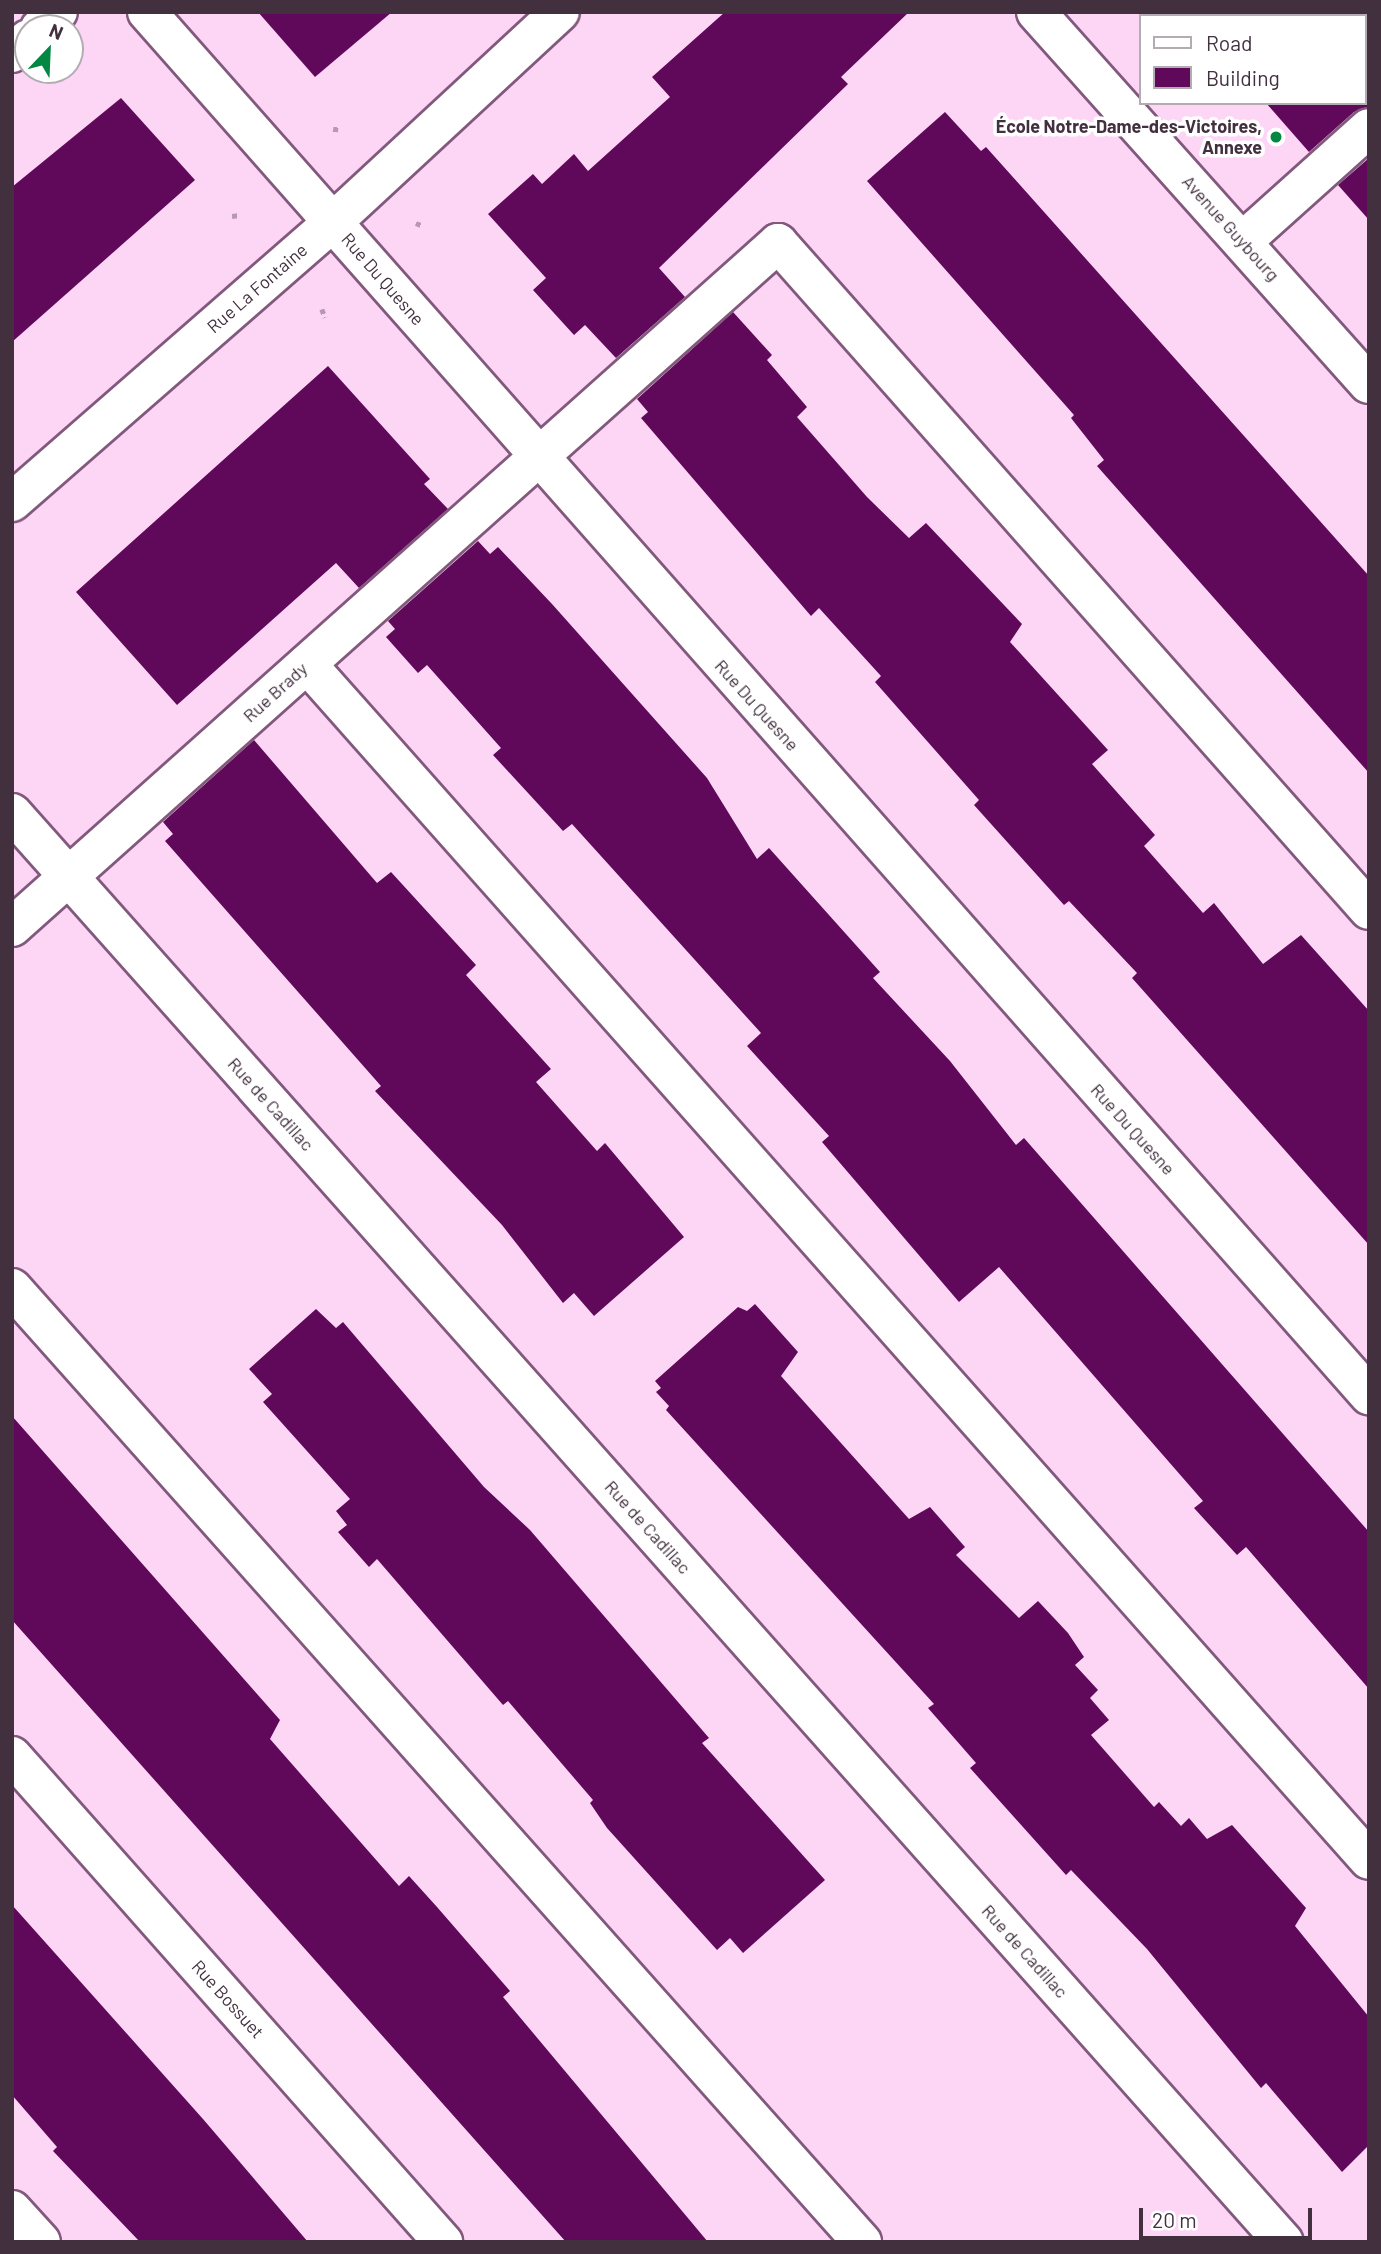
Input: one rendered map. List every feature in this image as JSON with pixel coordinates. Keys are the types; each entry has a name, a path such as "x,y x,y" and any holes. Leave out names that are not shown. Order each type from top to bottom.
{"street":[{"name":"Rue Du Quesne","path":"147,12 536,456 1369,1395"},
{"name":"Rue La Fontaine","path":"12,502 333,222 560,12"},
{"name":"Avenue Guybourg","path":"1036,12 1369,384"},
{"path":"1243,241 1369,128"},
{"name":"Rue Brady","path":"12,927 536,456 778,243 1369,910"},
{"path":"307,664 1369,1860"},
{"name":"Rue de Cadillac","path":"12,813 1284,2242"},
{"path":"12,1288 862,2242"},
{"name":"Rue Bossuet","path":"12,1756 443,2242"},
{"path":"12,2210 39,2241"}],"path":[{"path":"335,132 336,125"},
{"path":"232,216 240,215"},
{"path":"322,309 325,317"}],"building":[{"path":"258,12 392,12 315,77"},
{"path":"725,12 909,12 841,77 848,84 659,268 685,297 616,358 585,325 574,335 533,290 546,278 488,214 533,174 542,184 574,154 588,171 670,97 652,77"},
{"path":"121,98 195,180 12,342 12,187"},
{"path":"1369,103 1369,107 1354,112 1309,152 1268,105"},
{"path":"945,112 981,151 986,147 1369,576 1369,773 1097,466 1104,460 1071,418 1074,415 867,181"},
{"path":"1369,158 1369,220 1338,185"},
{"path":"733,312 772,355 767,360 807,407 797,417 867,497 909,538 926,523 1022,624 1010,642 1108,750 1092,764 1155,835 1144,846 1203,913 1214,903 1263,964 1301,935 1369,1011 1369,1245 1132,978 1137,973 1069,901 1064,905 974,805 979,800 875,682 881,676 819,608 811,616 641,418 648,412 637,399"},
{"path":"328,366 430,479 424,484 448,509 359,588 336,563 177,705 76,592"},
{"path":"478,541 490,554 498,547 552,604 707,778 757,859 769,848 880,972 873,978 950,1061 1016,1145 1024,1138 1369,1532 1369,1689 1246,1547 1237,1555 1194,1508 1203,1501 999,1267 959,1302 822,1142 829,1136 747,1046 761,1033 572,824 563,831 493,755 501,748 427,665 418,673 386,637 395,629 388,621"},
{"path":"254,740 377,883 391,872 476,965 466,975 551,1069 536,1082 597,1151 605,1143 684,1237 594,1316 574,1293 563,1303 502,1225 375,1091 381,1086 165,841 173,834 163,822"},
{"path":"755,1304 798,1352 781,1376 909,1519 930,1507 965,1547 956,1555 1019,1618 1038,1601 1068,1633 1084,1657 1075,1665 1098,1690 1090,1698 1109,1720 1091,1735 1154,1807 1159,1802 1181,1826 1189,1818 1207,1839 1232,1825 1306,1908 1295,1926 1369,2017 1369,2145 1342,2172 1266,2083 1261,2088 1147,1949 1071,1870 1066,1875 970,1768 976,1763 928,1708 934,1704 666,1410 669,1406 656,1392 661,1388 655,1381 738,1307 747,1311"},
{"path":"316,1309 336,1328 343,1322 484,1487 530,1530 709,1738 702,1743 825,1880 743,1953 730,1938 717,1950 607,1828 590,1803 593,1800 508,1701 503,1705 377,1559 369,1567 338,1532 347,1525 336,1511 350,1499 263,1402 272,1394 249,1369"},
{"path":"12,1416 280,1720 270,1739 399,1886 409,1876 437,1907 510,1991 503,1997 708,2242 566,2242 12,1620"},
{"path":"12,1905 203,2119 308,2242 140,2242 53,2151 57,2147 12,2095"}],"place":[{"name":"École Notre-Dame-des-Victoires, Annexe","path":"1276,137"}]}
